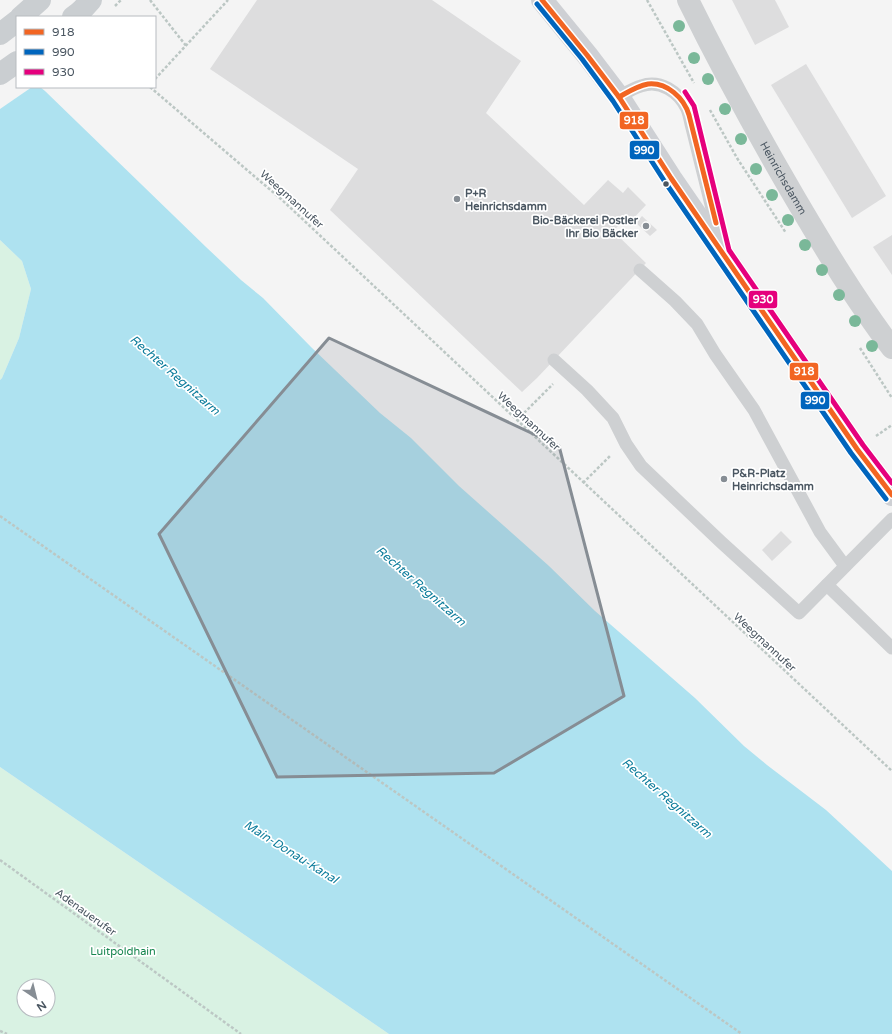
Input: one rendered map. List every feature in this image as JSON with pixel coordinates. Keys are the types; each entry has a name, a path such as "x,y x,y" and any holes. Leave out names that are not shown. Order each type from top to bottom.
{"main road":[{"path":"22,16 40,0"},
{"path":"0,34 16,21"},
{"path":"0,74 16,63"}],"street":[{"path":"542,0 619,97 672,178 857,449 892,495"},
{"name":"Heinrichsdamm","path":"688,0 712,50 780,172 856,297 892,348"}],"lane":[{"path":"619,97 643,85 656,83 666,86 679,96 687,108 723,253"},
{"path":"640,270 698,324 715,354 754,410 820,532 845,566"},
{"path":"554,360 587,390 613,418 641,466 665,490 799,613 892,519"},
{"path":"827,585 892,648"}],"path":[{"path":"150,0 186,46"},
{"path":"156,78 228,0"},
{"name":"Weegmannufer","path":"151,88 281,199 892,771"},
{"path":"517,420 566,371"},
{"path":"583,483 625,440"},
{"path":"0,516 742,1034"},
{"name":"Adenauerufer","path":"0,860 240,1034"},
{"path":"0,1031 7,1034"}],"highlighted area":[{"path":"329,338 559,446 624,696 494,773 277,777 159,534"}],"green space":[{"path":"0,240 22,261 31,289 19,338 0,380"},
{"name":"Luitpoldhain","path":"0,767 389,1034 0,1034"}],"water":[{"path":"0,53 16,85 16,88 41,88 45,91 206,247 241,280 263,298 311,347 380,413 411,438 459,486 549,566 595,611 695,698 744,746 826,810 892,871 892,1034 389,1034 0,767 0,380 19,338 31,289 22,261 0,240"}],"pier":[{"path":"0,51 16,64 16,88 31,88 0,109"}],"building":[{"name":"P+R Heinrichsdamm","path":"257,0 432,0 521,61 486,113 584,205 608,180 623,193 628,187 646,205 629,223 625,219 613,231 646,263 522,392 330,210 358,169 210,69"},
{"path":"732,0 775,0 789,27 755,45"},
{"path":"806,64 886,196 852,218 771,85"},
{"name":"Bio-Bäckerei Postler Ihr Bio Bäcker","path":"642,216 657,230 650,236 636,223"},
{"path":"892,235 892,275 873,247"},
{"path":"781,531 792,542 772,561 762,550"}],"transit line":[{"name":"918","path":"542,0 619,97 671,178 857,449 892,495"},
{"name":"990","path":"537,4 582,59 613,101 665,182 851,453 886,499"},
{"name":"918","path":"619,97 633,89 648,84 655,84 668,88 679,97 689,115 716,223"},
{"name":"930","path":"685,92 694,106 729,250 863,445 892,483"}],"place":[{"name":"P+R Heinrichsdamm","path":"457,199"},
{"name":"Bio-Bäckerei Postler Ihr Bio Bäcker","path":"646,226"},
{"name":"P&R-Platz Heinrichsdamm","path":"724,479"}],"water label":[{"name":"Rechter Regnitzarm","path":"175,375"},
{"name":"Rechter Regnitzarm","path":"421,586"},
{"name":"Rechter Regnitzarm","path":"667,798"},
{"name":"Main-Donau-Kanal","path":"291,852"}]}
